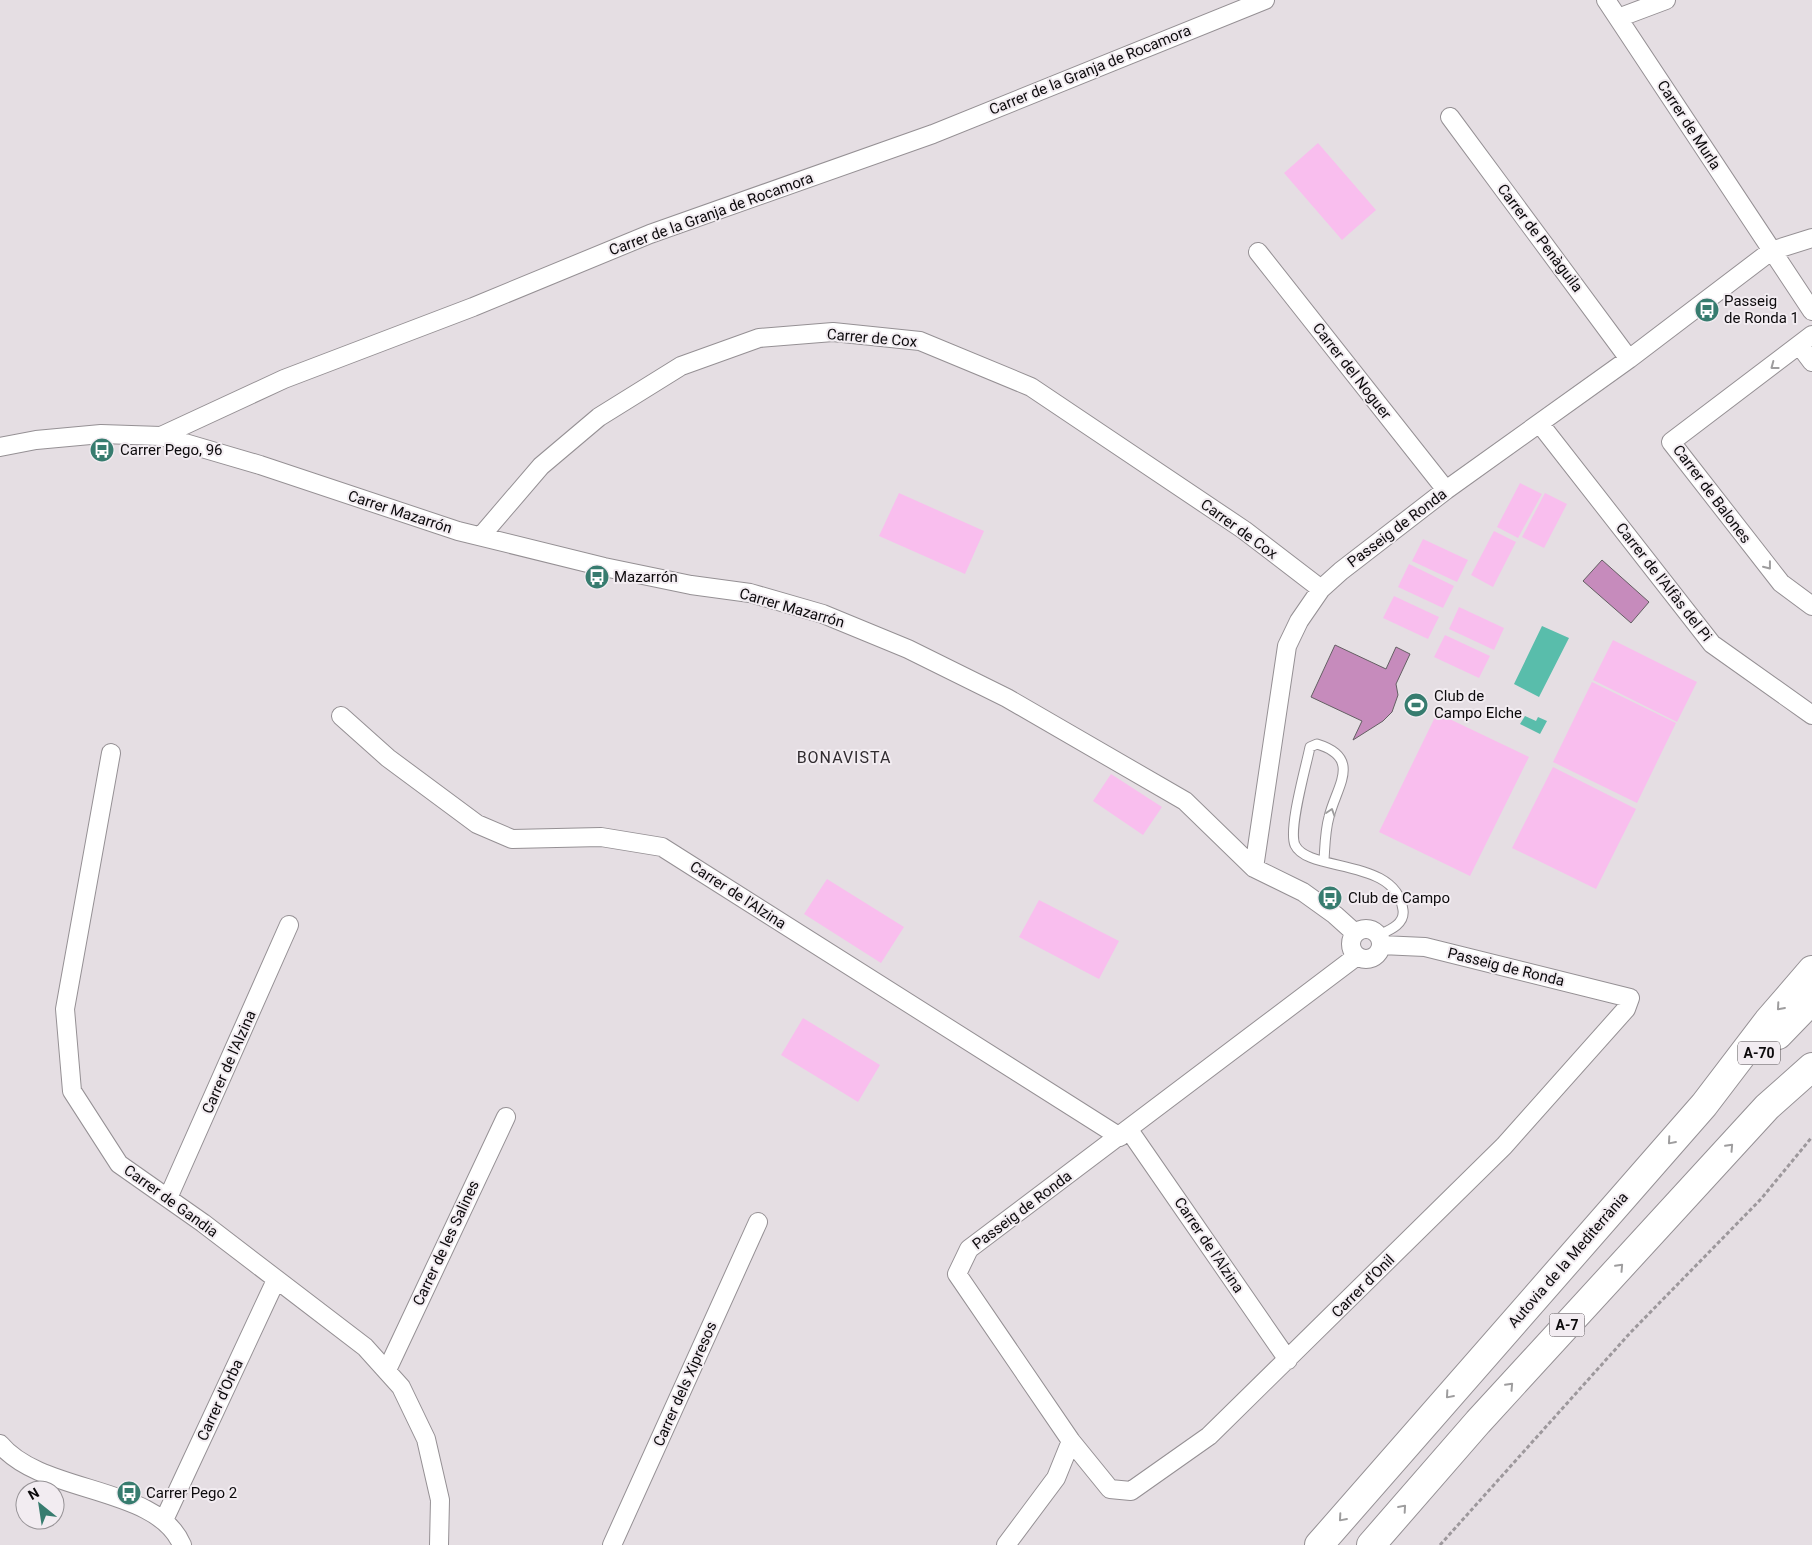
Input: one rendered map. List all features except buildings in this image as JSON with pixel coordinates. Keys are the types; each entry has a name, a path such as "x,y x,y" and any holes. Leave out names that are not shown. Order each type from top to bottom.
{"highway":[{"name":"Autovia de la Mediterrània","path":"1319,1545 1704,1105 1768,1021 1812,970"},
{"name":"A-70","path":"1704,1105 1812,1000"},
{"name":"A-70","path":"1766,1107 1812,1046"},
{"name":"A-7","path":"1371,1545 1478,1422 1766,1107 1812,1067"}],"street":[{"name":"Carrer de la Granja de Rocamora","path":"161,436 284,379 474,307 650,234 933,134 1264,0"},
{"name":"Carrer de Murla","path":"1606,0 1771,251"},
{"path":"1618,18 1666,0"},
{"name":"Carrer de Penàguila","path":"1450,117 1630,359"},
{"name":"Passeig de Ronda","path":"1254,868 1287,646 1299,622 1321,589 1341,571 1446,490 1630,359 1771,251 1812,238"},
{"path":"1771,251 1812,311"},
{"name":"Carrer del Noguer","path":"1258,252 1446,490"},
{"name":"Carrer de Cox","path":"481,536 541,466 599,416 681,366 759,338 833,332 920,341 1031,386 1244,530 1321,589"},
{"path":"1806,341 1812,362"},
{"name":"Carrer de Balones","path":"1806,341 1671,442 1781,583 1812,606"},
{"name":"Carrer de l'Alfàs del Pi","path":"1540,424 1712,644 1812,716"},
{"path":"0,447 36,440 101,434 161,436"},
{"name":"Carrer Mazarrón","path":"161,436 260,465 458,531 604,567 691,585 750,593 823,614 908,649 1007,698 1185,801 1238,855 1254,868"},
{"name":"Carrer de l'Alzina","path":"341,716 388,758 477,824 512,839 601,837 662,847 1125,1133 1288,1360"},
{"name":"Carrer de Gandia","path":"111,753 65,1009 72,1091 119,1164 168,1198 366,1347 401,1387 426,1439 440,1500 439,1545"},
{"path":"1254,868 1303,892 1335,915 1355,933"},
{"name":"Carrer de l'Alzina","path":"168,1198 289,925"},
{"path":"1364,928 1375,931 1380,940 1380,950 1372,958 1367,959 1357,956 1351,948 1352,937 1364,928"},
{"name":"Passeig de Ronda","path":"1380,940 1426,948 1630,998"},
{"name":"Passeig de Ronda","path":"1072,1441 957,1274 969,1250 1357,956"},
{"name":"Carrer d'Onil","path":"1072,1441 1110,1489 1131,1491 1209,1436 1504,1146 1626,1009 1630,998"},
{"name":"Carrer de les Salines","path":"387,1370 506,1117"},
{"name":"Carrer dels Xipresos","path":"612,1545 758,1222"},
{"name":"Carrer d'Orba","path":"164,1520 276,1280"},
{"path":"1006,1545 1056,1478 1072,1441"},
{"path":"0,1444 6,1451 29,1467 154,1512 178,1536 182,1545"}],"lane":[{"path":"1324,860 1329,816 1342,783 1344,769 1340,758 1328,748 1317,744 1310,747 1293,831 1295,845 1304,855 1375,876 1394,888 1401,898 1403,913 1400,921 1380,940"}],"path":[{"path":"1440,1545 1630,1333 1761,1198 1812,1137"}],"shaded area":[{"path":"1318,143 1376,210 1342,240 1284,173"},
{"path":"1520,483 1542,494 1518,538 1497,527"},
{"path":"899,493 984,531 965,574 879,536"},
{"path":"1545,493 1567,504 1544,548 1522,537"},
{"path":"1494,531 1516,542 1493,587 1471,575"},
{"path":"1423,539 1468,560 1457,582 1412,561"},
{"path":"1409,564 1454,586 1443,608 1398,587"},
{"path":"1394,596 1439,617 1428,639 1383,618"},
{"path":"1459,607 1504,628 1494,650 1449,629"},
{"path":"1542,626 1569,638 1539,697 1514,684"},
{"path":"1445,635 1490,656 1479,678 1434,657"},
{"path":"1613,640 1697,682 1677,722 1593,680"},
{"path":"1592,682 1676,723 1637,803 1553,762"},
{"path":"1437,713 1529,757 1470,876 1379,832"},
{"path":"1525,716 1536,721 1538,717 1547,721 1540,734 1520,724"},
{"path":"1553,767 1636,809 1596,889 1512,848"},
{"path":"1111,774 1162,807 1143,835 1093,801"},
{"path":"827,879 904,927 881,963 804,914"},
{"path":"1039,900 1119,941 1099,979 1019,937"},
{"path":"803,1018 880,1065 858,1102 781,1055"}],"place":[{"name":"Passeig de Ronda 1","path":"1707,310"},
{"name":"Carrer Pego, 96","path":"102,450"},
{"name":"Mazarrón","path":"597,577"},
{"name":"Club de Campo Elche","path":"1416,705"},
{"name":"Club de Campo","path":"1330,898"},
{"name":"Carrer Pego 2","path":"129,1493"}],"district":[{"name":"BONAVISTA","path":"844,757"}]}
